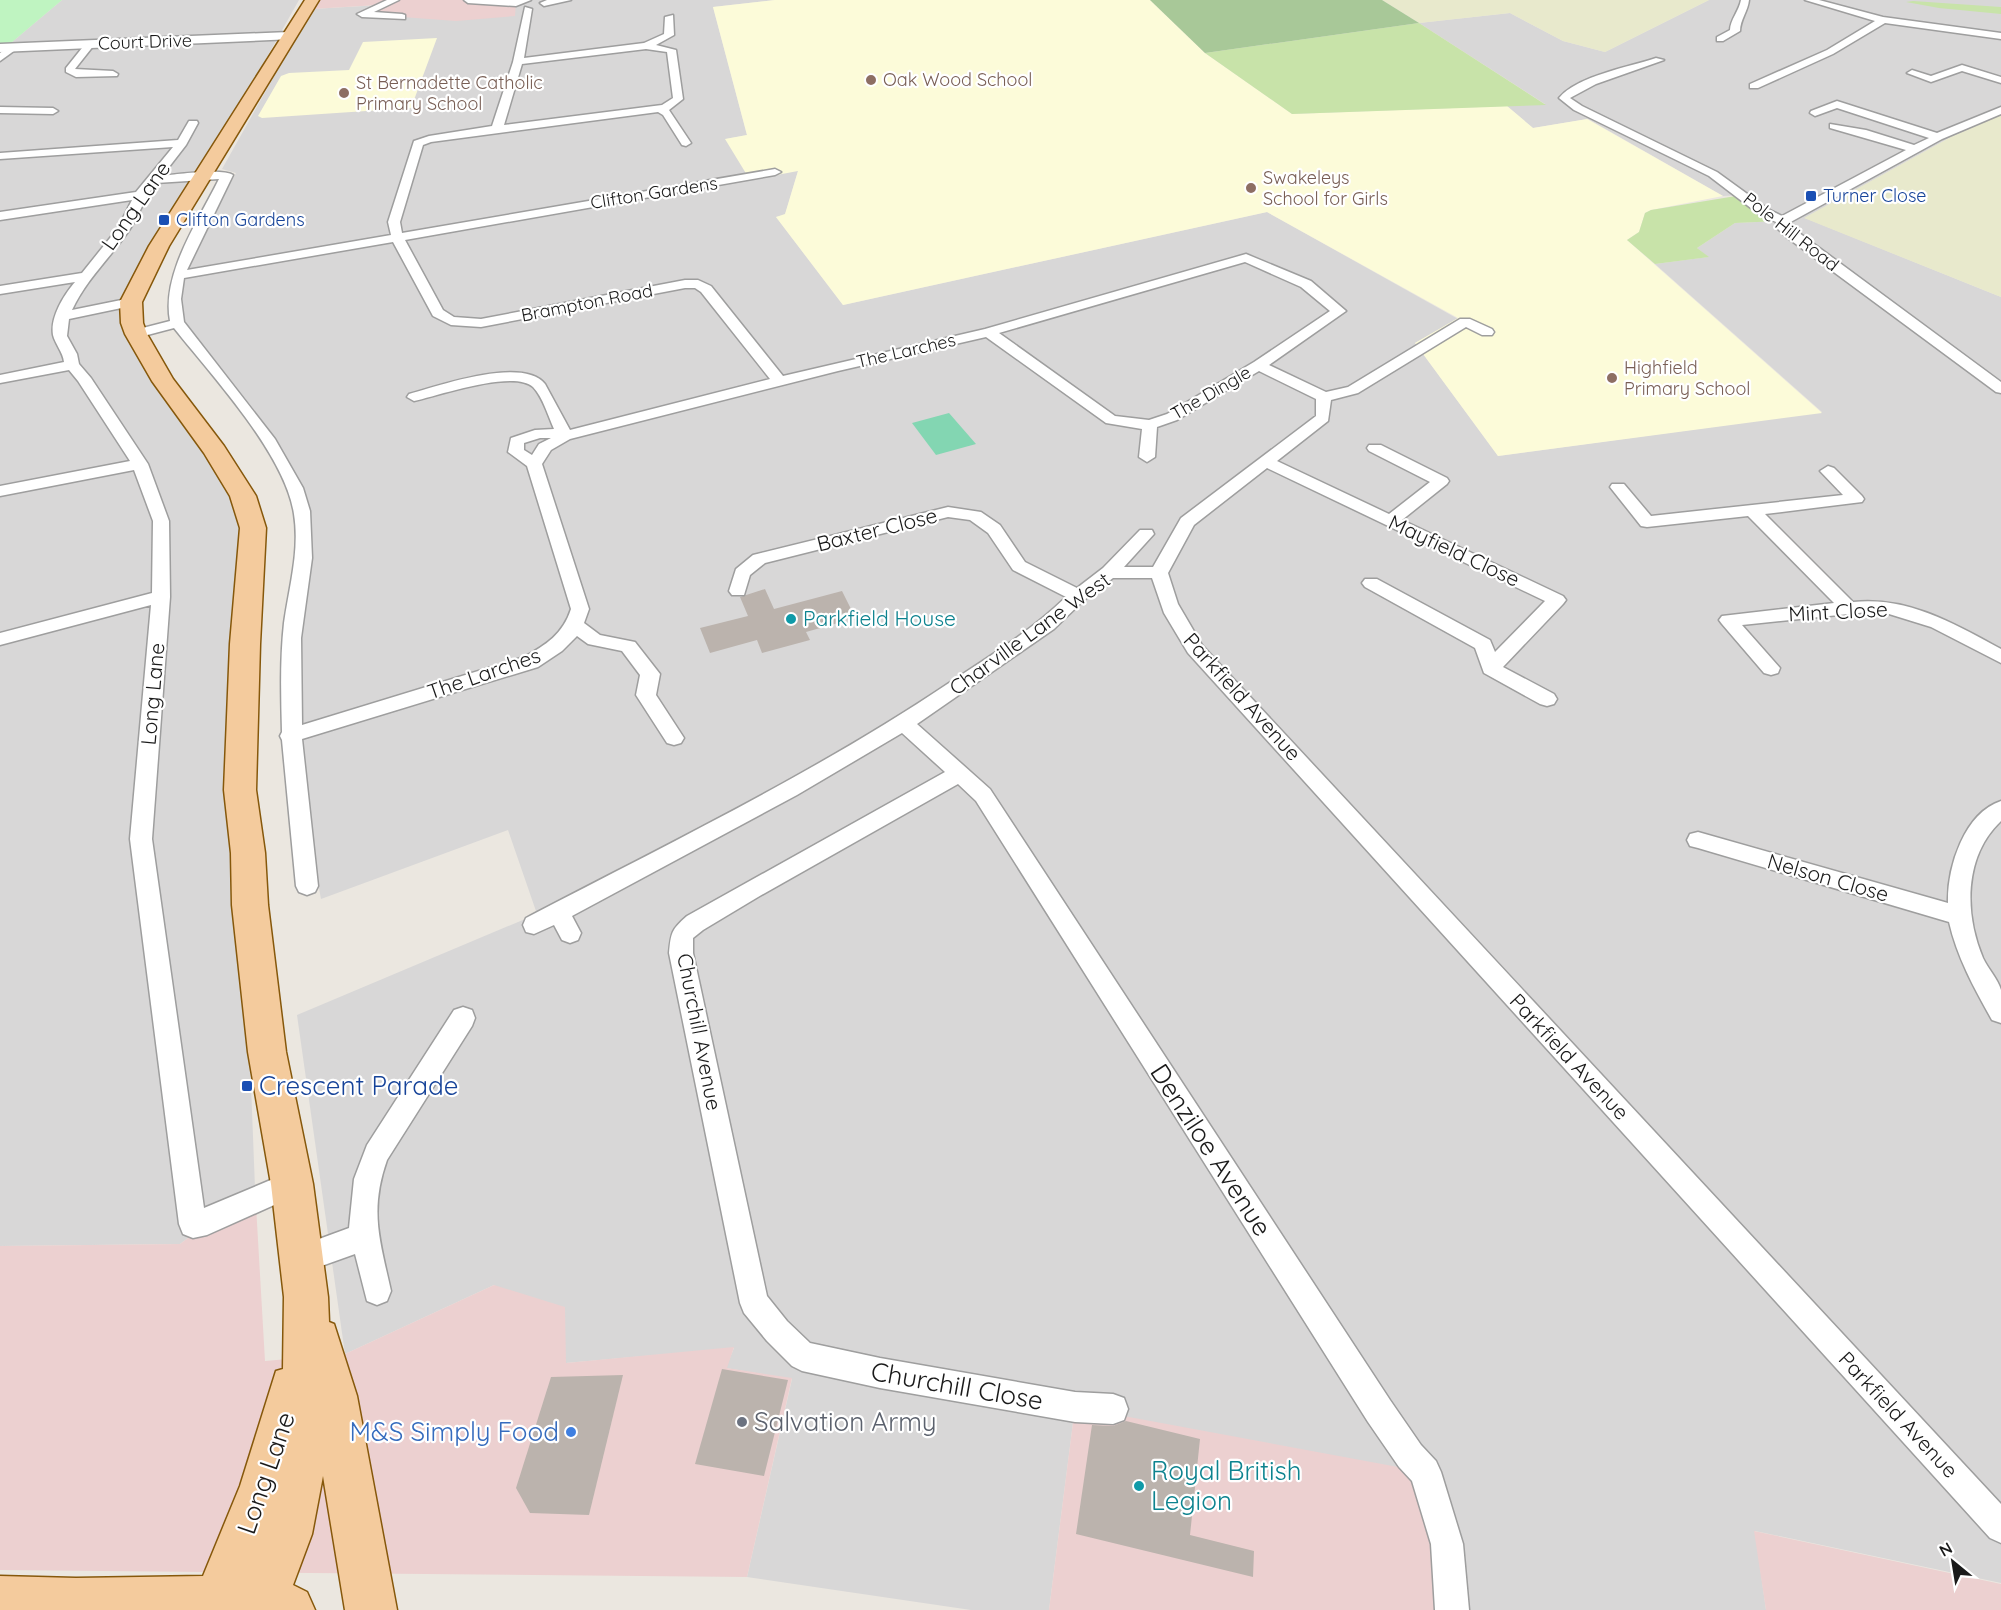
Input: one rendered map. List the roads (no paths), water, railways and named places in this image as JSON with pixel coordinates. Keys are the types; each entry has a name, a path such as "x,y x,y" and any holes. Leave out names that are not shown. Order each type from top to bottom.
{"main road":[{"name":"Long Lane","path":"248,1608 287,1534 304,1447 307,1409 304,1296 292,1184 267,1052 250,905 248,853 240,789 245,644 253,528 243,496 215,451 162,381 136,334 132,323 131,302 159,246 312,0"},
{"name":"Long Lane","path":"304,1296 333,1396 371,1610"},
{"path":"0,1602 248,1608"}],"street":[{"path":"395,0 362,14 402,17"},
{"path":"468,0 516,3 514,5 516,8 528,4 540,7 541,1 567,0"},
{"path":"1720,39 1735,31 1735,24 1743,12 1746,0"},
{"path":"1809,0 1883,20 2001,36"},
{"path":"497,129 518,62 528,4"},
{"path":"646,46 669,35 670,17"},
{"path":"1754,86 1830,52 1883,20"},
{"name":"Court Drive","path":"0,48 289,36"},
{"path":"89,45 69,69 76,74 113,74"},
{"path":"397,236 394,222 418,143 425,136 665,108 678,99 671,50 646,46 518,62"},
{"path":"0,58 13,48"},
{"name":"Pole Hill Road","path":"1659,60 1623,69 1571,91 1564,98 1587,112 1713,174 1764,212 1782,221 1781,225 1789,233 2001,389"},
{"path":"1912,73 1931,79 1962,68 2001,80"},
{"path":"1815,113 1837,104 1866,108 1938,136"},
{"path":"658,108 667,113 686,143"},
{"path":"0,110 54,111"},
{"path":"1782,221 1938,136 2001,110"},
{"name":"Long Lane","path":"193,123 182,143 146,187 124,229 74,292 62,315 60,336 70,354 72,365 84,378 140,464 161,521 161,597 141,840 193,1224 207,1221 292,1184"},
{"path":"1833,126 1862,132 1915,149"},
{"path":"0,156 182,143"},
{"name":"Clifton Gardens","path":"178,275 775,172"},
{"name":"Long Lane","path":"177,323 174,311 174,287 178,275 227,175 204,176"},
{"path":"0,216 204,176"},
{"name":"Brampton Road","path":"397,236 438,313 452,321 481,323 685,284 698,284 706,289 779,381"},
{"name":"The Larches","path":"534,464 545,447 565,436 779,381 988,332 1246,258"},
{"name":"The Dingle","path":"988,332 1111,420 1150,425 1172,417 1259,365 1339,311 1306,284 1246,258"},
{"path":"0,290 88,276"},
{"path":"62,315 131,302"},
{"path":"1259,365 1324,397 1353,390 1465,322 1487,332"},
{"path":"136,334 177,323 251,418 285,469 302,510 304,535 292,637 290,736 307,886"},
{"path":"0,379 72,365"},
{"path":"414,397 498,378 522,376 536,382 565,436"},
{"path":"1158,573 1187,522 1323,418 1324,397"},
{"path":"1147,457 1150,425"},
{"name":"The Larches","path":"290,736 531,662 557,646 576,626 580,609 534,464 516,452 516,441 534,434 552,432 565,436"},
{"path":"1375,448 1441,481 1390,521"},
{"name":"Mayfield Close","path":"1265,461 1557,600 1491,668"},
{"path":"0,491 140,464"},
{"path":"1617,487 1647,522 1753,512 1856,498 1828,471"},
{"name":"Baxter Close","path":"738,591 742,573 759,559 948,512 975,516 994,529 1019,567 1078,596"},
{"path":"1753,512 1849,608"},
{"path":"1109,572 1146,534"},
{"name":"Charville Lane West","path":"534,925 790,789 904,723 1048,625 1078,596 1109,572 1158,573"},
{"name":"Parkfield Avenue","path":"1158,573 1172,616 1195,649 2001,1527"},
{"path":"1371,583 1483,644 1491,668 1547,699"},
{"path":"0,639 161,597"},
{"name":"Mint Close","path":"1771,668 1728,620 1761,615 1888,607 1923,615 2001,657"},
{"path":"576,626 595,640 628,646 650,674 646,695 674,738"},
{"name":"Denziloe Avenue","path":"904,723 983,795 1379,1411 1410,1456 1425,1472 1447,1544 1452,1610"},
{"name":"Churchill Avenue","path":"802,1356 754,1303 681,953 682,934 695,923 750,891 961,773"},
{"path":"2001,809 1980,830 1968,850 1958,885 1958,915 1985,986 2001,1012"},
{"name":"Nelson Close","path":"1698,840 1958,915"},
{"path":"558,912 570,933"},
{"path":"377,1291 362,1223 367,1179 376,1154 463,1018"},
{"path":"304,1296 364,1237"},
{"name":"Churchill Close","path":"802,1356 880,1373 1075,1407 1113,1409"}],"place":[{"name":"Oak Wood School","path":"871,80"},
{"name":"St Bernadette Catholic Primary School","path":"344,93"},
{"name":"Swakeleys School for Girls","path":"1251,188"},
{"name":"Turner Close","path":"1811,196"},
{"name":"Clifton Gardens","path":"164,220"},
{"name":"Highfield Primary School","path":"1612,378"},
{"name":"Parkfield House","path":"791,619"},
{"name":"Crescent Parade","path":"247,1086"},
{"name":"Salvation Army","path":"742,1422"},
{"name":"M&S Simply Food","path":"571,1432"},
{"name":"Royal British Legion","path":"1139,1486"}]}
